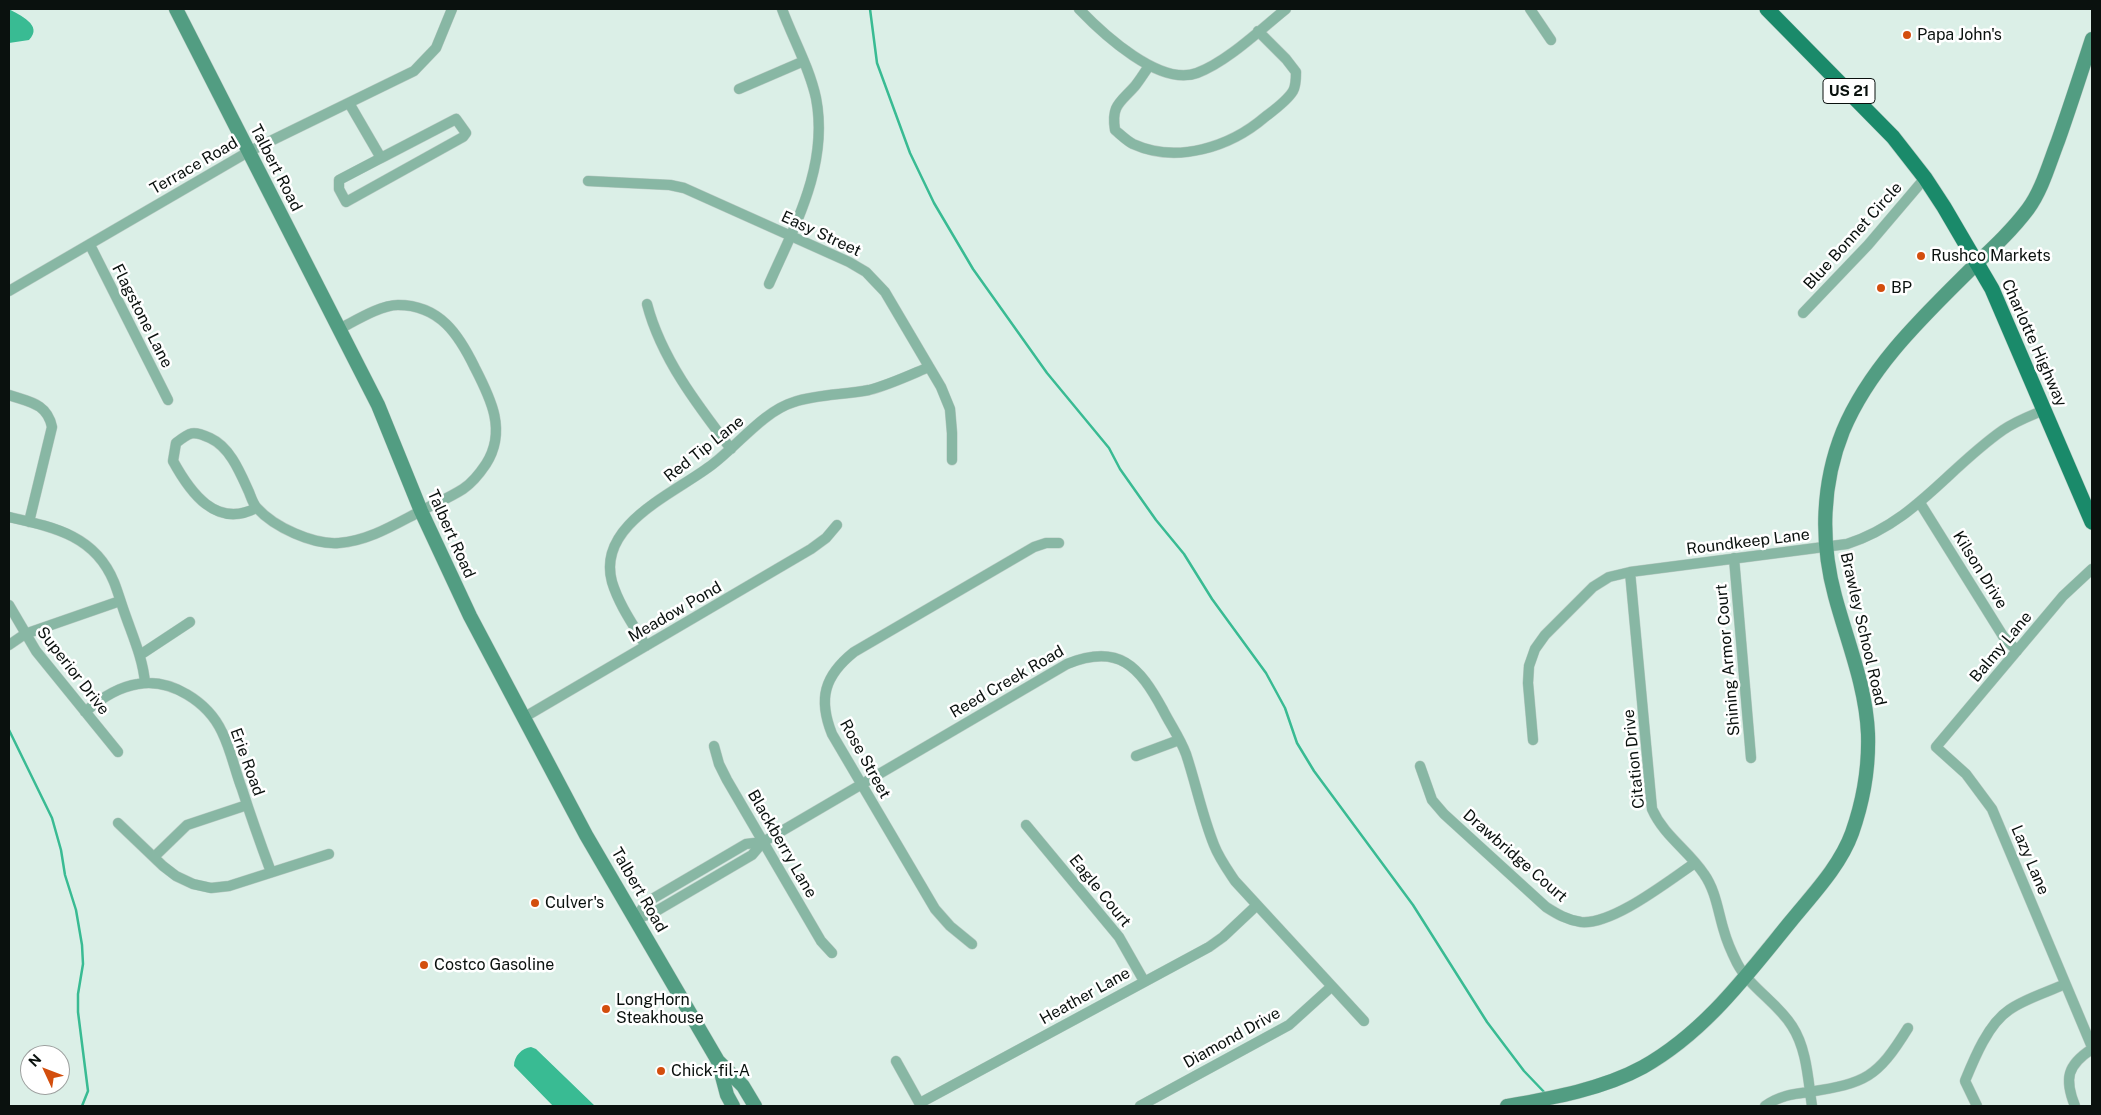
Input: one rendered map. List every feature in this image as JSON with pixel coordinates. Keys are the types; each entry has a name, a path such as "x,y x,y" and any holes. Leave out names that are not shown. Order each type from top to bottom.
{"main road":[{"name":"Charlotte Highway","path":"1767,9 1860,101 1895,140 1925,178 1992,289 2092,522"}],"street":[{"name":"Talbert Road","path":"176,9 378,405 421,511 450,576 523,718 586,835 718,1061 743,1086 755,1106"},
{"name":"Terrace Road","path":"9,291 248,152 414,71 436,48 452,9"},
{"path":"769,284 809,191 816,164 819,133 816,98 804,61 782,9"},
{"path":"1079,9 1096,27 1149,66 1166,73 1181,76 1196,74 1215,64 1286,9"},
{"path":"1530,9 1552,40"},
{"path":"1149,66 1135,86 1119,101 1112,116 1115,130 1133,143 1154,150 1180,153 1206,149 1232,140 1255,126 1294,90 1296,72 1286,59 1258,31"},
{"name":"Brawley School Road","path":"1507,1106 1604,1083 1642,1068 1684,1040 1715,1012 1746,976 1824,881 1842,854 1852,834 1861,802 1868,762 1866,714 1862,691 1834,593 1826,547 1825,502 1829,476 1842,434 1856,402 1875,373 1901,342 2030,207 2039,189 2078,84 2092,39"},
{"path":"739,89 804,61"},
{"path":"349,103 381,158"},
{"path":"456,119 466,133 463,137 346,202 339,189 339,180 381,158 456,119"},
{"name":"Blue Bonnet Circle","path":"1803,313 1868,245 1925,178"},
{"name":"Easy Street","path":"588,181 664,185 684,188 849,262 866,272 880,285 941,387 950,409 952,460"},
{"name":"Flagstone Lane","path":"90,245 168,400"},
{"path":"647,304 656,330 681,380 731,449"},
{"path":"256,508 244,514 231,515 211,508 184,483 172,461 176,442 189,433 200,433 219,442 236,465 256,508 285,528 306,539 338,543 383,532 465,488 482,470 490,458 497,427 494,409 487,391 459,337 443,320 428,312 398,305 390,306 339,329"},
{"name":"Red Tip Lane","path":"646,646 619,599 612,581 610,562 616,542 625,527 638,516 698,476 771,415 794,402 872,389 929,367"},
{"path":"9,395 44,409 50,416 52,427 29,522"},
{"name":"Roundkeep Lane","path":"1533,740 1528,683 1529,666 1535,650 1545,635 1593,587 1610,577 1630,572 1826,547 1846,544 1868,537 1890,525 1920,503 1985,443 2019,420 2044,410"},
{"name":"Kilson Drive","path":"1920,503 2004,636 2017,651"},
{"path":"9,517 76,537 91,548 103,562 113,581 140,655 146,683"},
{"name":"Meadow Pond","path":"523,718 811,549 826,538 837,525"},
{"name":"Rose Street","path":"972,944 950,926 935,909 832,734 825,717 824,698 829,680 839,664 862,647 1034,547 1046,543 1059,543"},
{"name":"Shining Armor Court","path":"1734,558 1751,758"},
{"name":"Balmy Lane","path":"1936,748 2070,588 2092,569"},
{"name":"Citation Drive","path":"1630,572 1652,809 1666,833 1695,863 1714,892 1724,932 1738,965 1792,1025 1801,1043 1812,1106"},
{"path":"9,644 25,634 120,601"},
{"name":"Superior Drive","path":"9,605 36,651 118,752"},
{"path":"140,655 190,622"},
{"name":"Reed Creek Road","path":"635,919 653,913 752,855 763,842 1067,664 1084,657 1103,656 1122,660 1137,671 1149,685 1185,752 1214,845 1224,865 1257,906 1364,1021"},
{"name":"Erie Road","path":"85,712 113,692 146,683 168,687 190,696 212,716 222,731 271,872"},
{"path":"1136,756 1179,740"},
{"name":"Blackberry Lane","path":"714,746 719,764 727,780 821,941 832,954"},
{"name":"Lazy Lane","path":"1936,748 1966,774 1992,809 2092,1048"},
{"name":"Drawbridge Court","path":"1420,766 1432,800 1444,814 1546,906 1563,917 1582,922 1601,920 1619,912 1695,863"},
{"path":"154,857 187,825 247,805"},
{"path":"118,823 176,876 193,884 211,888 229,886 329,854"},
{"name":"Eagle Court","path":"1026,825 1119,937 1144,981"},
{"name":"Heather Lane","path":"922,1105 1216,942 1257,906"},
{"path":"1977,1106 1965,1081 1976,1055 1999,1019 2010,1009 2065,984"},
{"name":"Diamond Drive","path":"1140,1106 1289,1025 1331,987"},
{"path":"1765,1106 1781,1097 1858,1081 1876,1071 1891,1056 1908,1028"},
{"path":"2075,1106 2069,1091 2071,1067 2080,1056 2092,1048"},
{"name":"Talbert Road","path":"718,1061 727,1095 733,1106"},
{"path":"896,1061 922,1105"}],"shaded area":[{"path":"9,9 24,17 32,25 33,35 29,40 9,43"},
{"path":"531,1047 536,1049 595,1106 553,1106 514,1066 515,1059 519,1053"}],"waterway":[{"path":"870,9 877,63 910,153 934,203 973,269 1047,373 1109,448 1120,469 1156,520 1184,554 1212,599 1266,673 1285,708 1297,743 1314,771 1413,905 1487,1022 1524,1071 1546,1094"},
{"path":"9,730 52,818 61,850 65,875 76,910 83,964 78,994 78,1012 88,1091 82,1106"}],"place":[{"name":"Papa John's","path":"1907,35"},
{"name":"Rushco Markets","path":"1921,256"},
{"name":"BP","path":"1881,288"},
{"name":"Culver's","path":"535,903"},
{"name":"Costco Gasoline","path":"424,965"},
{"name":"LongHorn Steakhouse","path":"606,1009"},
{"name":"Chick-fil-A","path":"661,1071"}]}
